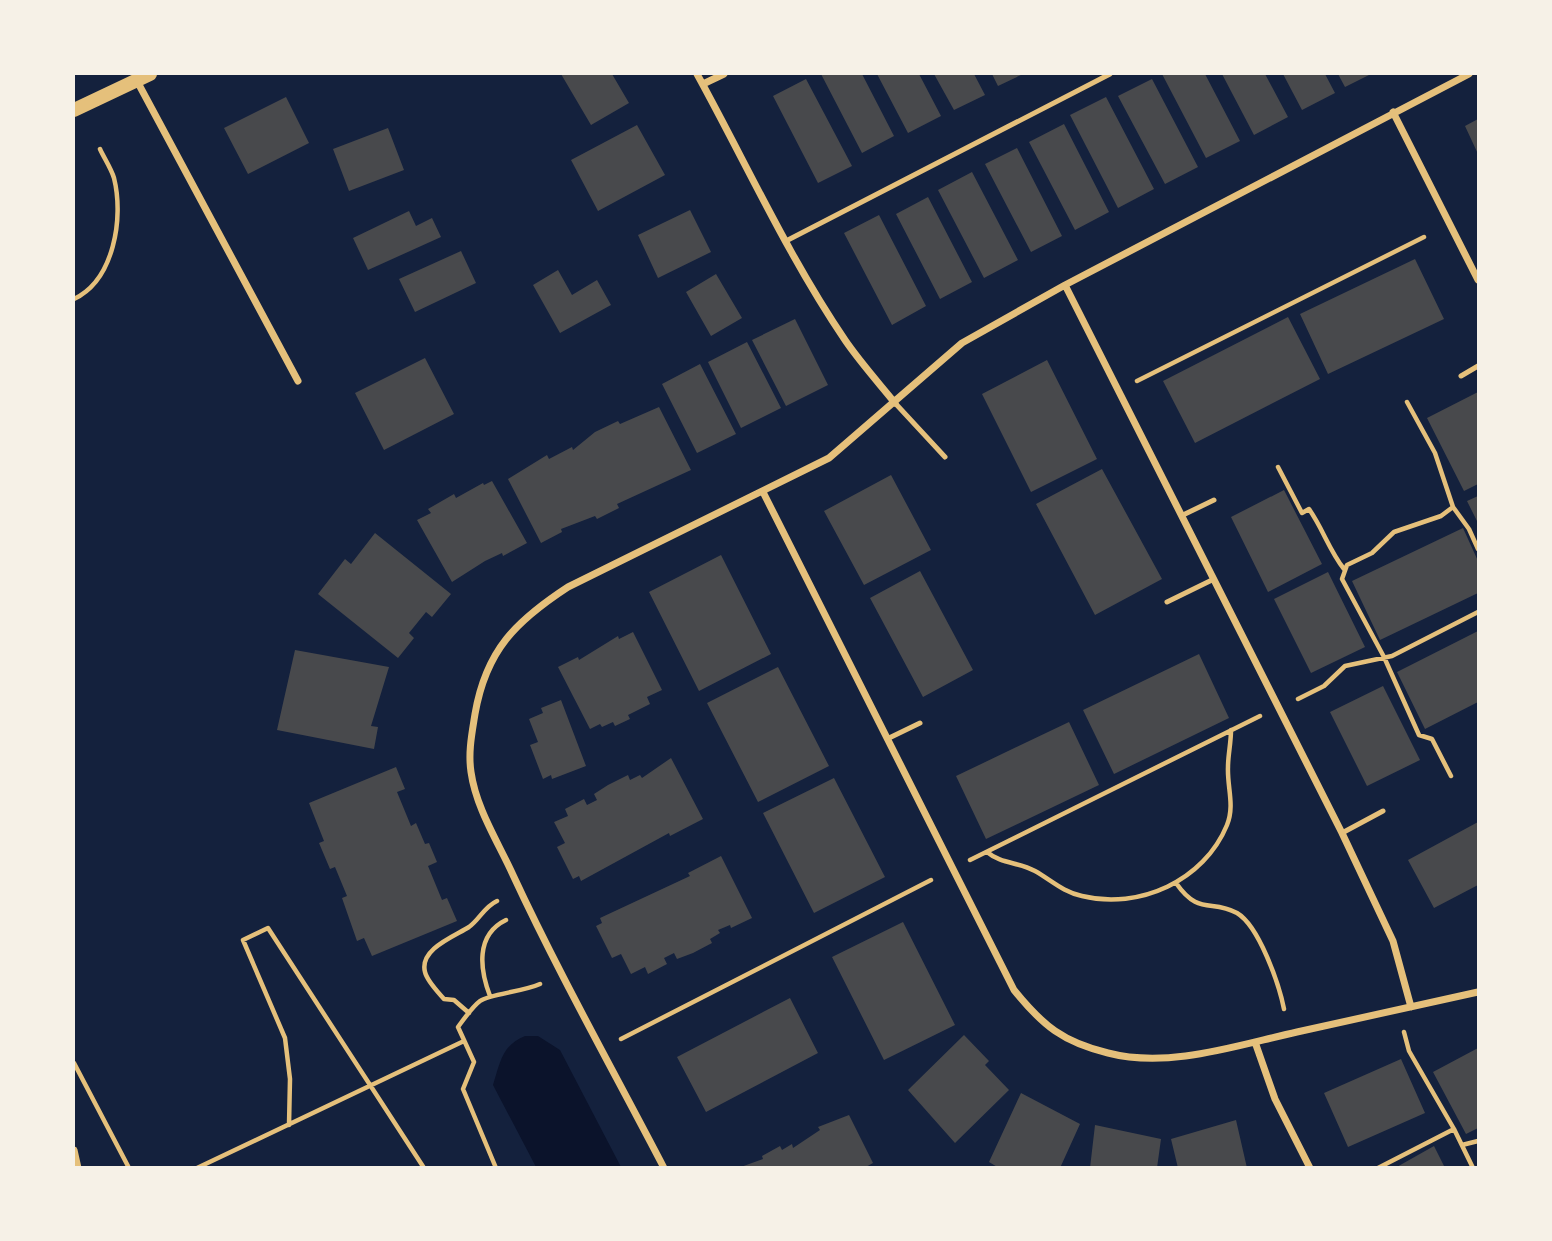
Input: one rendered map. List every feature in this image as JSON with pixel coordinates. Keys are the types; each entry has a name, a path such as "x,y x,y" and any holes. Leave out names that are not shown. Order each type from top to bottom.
{"main road":[{"path":"74,110 144,77"}],"street":[{"path":"698,74 786,241 846,343 895,403"},
{"path":"703,84 724,74"},
{"path":"663,1167 537,925 479,801 471,772 470,742 480,686 507,634 535,608 568,587 829,458 962,343 1065,285 1469,74"},
{"path":"144,77 298,381"},
{"path":"1393,112 1479,280"},
{"path":"1065,285 1342,832 1393,941 1411,1007"},
{"path":"763,492 1014,990 1039,1021 1071,1041 1111,1054 1150,1057 1206,1053 1479,992"},
{"path":"1255,1041 1275,1099 1310,1167"},
{"path":"74,1150 78,1167"}],"lane":[{"path":"786,241 1110,74"},
{"path":"1461,376 1479,366"},
{"path":"895,403 945,457"},
{"path":"1183,515 1214,500"},
{"path":"1167,602 1214,579"},
{"path":"887,739 920,723"},
{"path":"1342,832 1382,811"}],"path":[{"path":"74,299 98,276 110,255 117,230 114,177 100,149"},
{"path":"1137,381 1424,237"},
{"path":"1407,402 1435,453 1453,507 1479,549"},
{"path":"1278,467 1301,513 1309,509 1324,530 1331,552 1344,569 1342,579 1384,657 1419,735 1432,739 1451,776"},
{"path":"1344,569 1372,553 1394,532 1441,516 1453,507"},
{"path":"1298,699 1324,687 1345,666 1408,649 1479,612"},
{"path":"969,860 1263,714"},
{"path":"987,852 1003,862 1034,870 1058,887 1081,896 1130,899 1176,883 1210,853 1227,824 1231,801 1227,772 1231,730"},
{"path":"621,1040 931,880"},
{"path":"1176,883 1194,902 1235,912 1245,919 1264,952 1284,1009"},
{"path":"470,1013 454,1000 444,999 425,974 424,968 438,946 473,925 485,907 497,901"},
{"path":"490,996 481,958 487,939 506,920"},
{"path":"289,1125 290,1079 285,1038 243,940 268,928 424,1167"},
{"path":"496,1167 463,1089 474,1062 458,1027 479,1002 490,996 524,991 540,984"},
{"path":"1404,1032 1409,1051 1473,1167"},
{"path":"197,1167 464,1041"},
{"path":"74,1063 130,1167"},
{"path":"1378,1167 1454,1129"},
{"path":"1462,1145 1479,1141"}],"water":[{"path":"525,1036 538,1036 560,1050 621,1167 536,1167 493,1085 507,1050 511,1044"}],"building":[{"path":"561,74 612,74 629,103 591,125"},
{"path":"821,74 862,74 894,136 862,153"},
{"path":"877,74 919,74 941,116 908,133"},
{"path":"934,74 974,74 985,95 954,110"},
{"path":"992,74 1023,74 998,86"},
{"path":"1162,74 1205,74 1240,141 1206,158"},
{"path":"1222,74 1265,74 1288,117 1254,135"},
{"path":"1283,74 1325,74 1335,93 1302,110"},
{"path":"1338,74 1371,74 1345,87"},
{"path":"806,79 852,166 818,183 773,96"},
{"path":"1152,79 1198,167 1165,184 1118,96"},
{"path":"286,97 309,143 248,174 224,128"},
{"path":"1106,97 1154,189 1118,208 1070,115"},
{"path":"1478,119 1478,154 1465,126"},
{"path":"1064,124 1109,212 1075,230 1029,142"},
{"path":"637,125 665,175 598,211 571,160"},
{"path":"388,128 404,170 349,191 333,149"},
{"path":"1017,148 1062,236 1031,252 985,164"},
{"path":"972,172 1018,260 984,278 938,190"},
{"path":"928,197 972,282 940,299 896,214"},
{"path":"690,210 711,252 658,278 638,235"},
{"path":"409,211 416,226 432,218 441,237 368,270 353,238"},
{"path":"879,215 926,306 892,325 844,233"},
{"path":"461,251 476,283 415,312 399,279"},
{"path":"1415,259 1444,319 1328,374 1300,314"},
{"path":"558,270 572,295 597,280 611,305 560,333 533,285"},
{"path":"716,274 742,318 711,336 686,292"},
{"path":"1288,317 1320,379 1195,443 1163,381"},
{"path":"795,319 828,385 786,406 752,340"},
{"path":"747,342 781,408 741,428 708,362"},
{"path":"425,358 454,414 384,450 355,393"},
{"path":"1047,360 1097,459 1031,492 982,394"},
{"path":"700,364 736,434 697,453 662,384"},
{"path":"1478,392 1478,484 1464,491 1427,418"},
{"path":"659,407 691,470 617,504 619,508 597,519 595,516 561,529 562,532 541,543 508,479 547,455 549,459 572,447 573,450 595,432 618,421 620,424"},
{"path":"1102,469 1162,579 1095,615 1036,504"},
{"path":"891,475 931,550 864,585 824,511"},
{"path":"492,481 527,543 503,556 502,553 485,561 452,582 417,520 431,513 428,509 454,494 456,498"},
{"path":"1284,490 1322,564 1268,592 1231,517"},
{"path":"1478,496 1478,523 1467,501"},
{"path":"1463,528 1478,561 1478,593 1380,640 1352,581"},
{"path":"375,533 451,594 432,617 426,612 409,633 414,638 398,658 318,594 345,559 351,564"},
{"path":"721,555 771,654 699,691 649,592"},
{"path":"920,571 973,670 923,697 870,598"},
{"path":"1328,572 1365,647 1311,673 1274,599"},
{"path":"1478,631 1478,702 1425,729 1397,672"},
{"path":"633,632 662,690 647,697 650,704 628,715 630,719 615,726 613,722 590,729 558,667 578,657 579,660 618,636 619,639"},
{"path":"295,650 389,667 371,726 378,727 374,749 277,730"},
{"path":"1199,654 1229,718 1114,774 1083,710"},
{"path":"778,667 829,766 758,802 707,703"},
{"path":"1383,686 1420,760 1367,786 1330,712"},
{"path":"561,700 586,766 552,779 551,775 543,779 530,745 538,742 529,719 543,713 541,708"},
{"path":"1069,722 1099,785 986,839 956,776"},
{"path":"671,758 703,819 670,836 669,833 581,881 579,876 573,879 557,847 565,843 554,822 568,816 565,809 584,799 587,805 597,800 594,794 608,785 628,775 630,780 640,775 642,778"},
{"path":"396,767 405,789 397,792 411,826 416,823 425,844 429,843 437,862 428,866 442,900 447,898 457,921 372,956 364,938 357,941 342,898 347,896 335,867 330,869 319,843 324,841 309,803"},
{"path":"834,778 885,877 814,913 763,813"},
{"path":"1478,822 1478,885 1434,908 1408,860"},
{"path":"721,856 752,918 731,928 730,925 718,930 720,933 710,939 712,943 693,953 677,959 674,953 664,958 667,964 648,974 645,967 631,974 621,954 612,958 596,926 602,923 600,918 690,876 688,873"},
{"path":"903,922 955,1025 884,1060 832,957"},
{"path":"790,998 818,1053 706,1112 677,1057"},
{"path":"964,1035 989,1061 985,1065 1009,1090 955,1143 908,1090"},
{"path":"1478,1048 1478,1128 1466,1134 1433,1072"},
{"path":"1401,1059 1425,1113 1348,1147 1324,1093"},
{"path":"1021,1093 1080,1124 1060,1168 999,1168 989,1162"},
{"path":"849,1115 873,1163 864,1168 738,1168 763,1159 762,1156 780,1146 782,1150 792,1144 793,1148 820,1130 818,1127"},
{"path":"1236,1120 1247,1168 1178,1168 1171,1139"},
{"path":"1095,1125 1161,1139 1157,1168 1090,1168"},
{"path":"1434,1146 1445,1168 1395,1168"}]}
